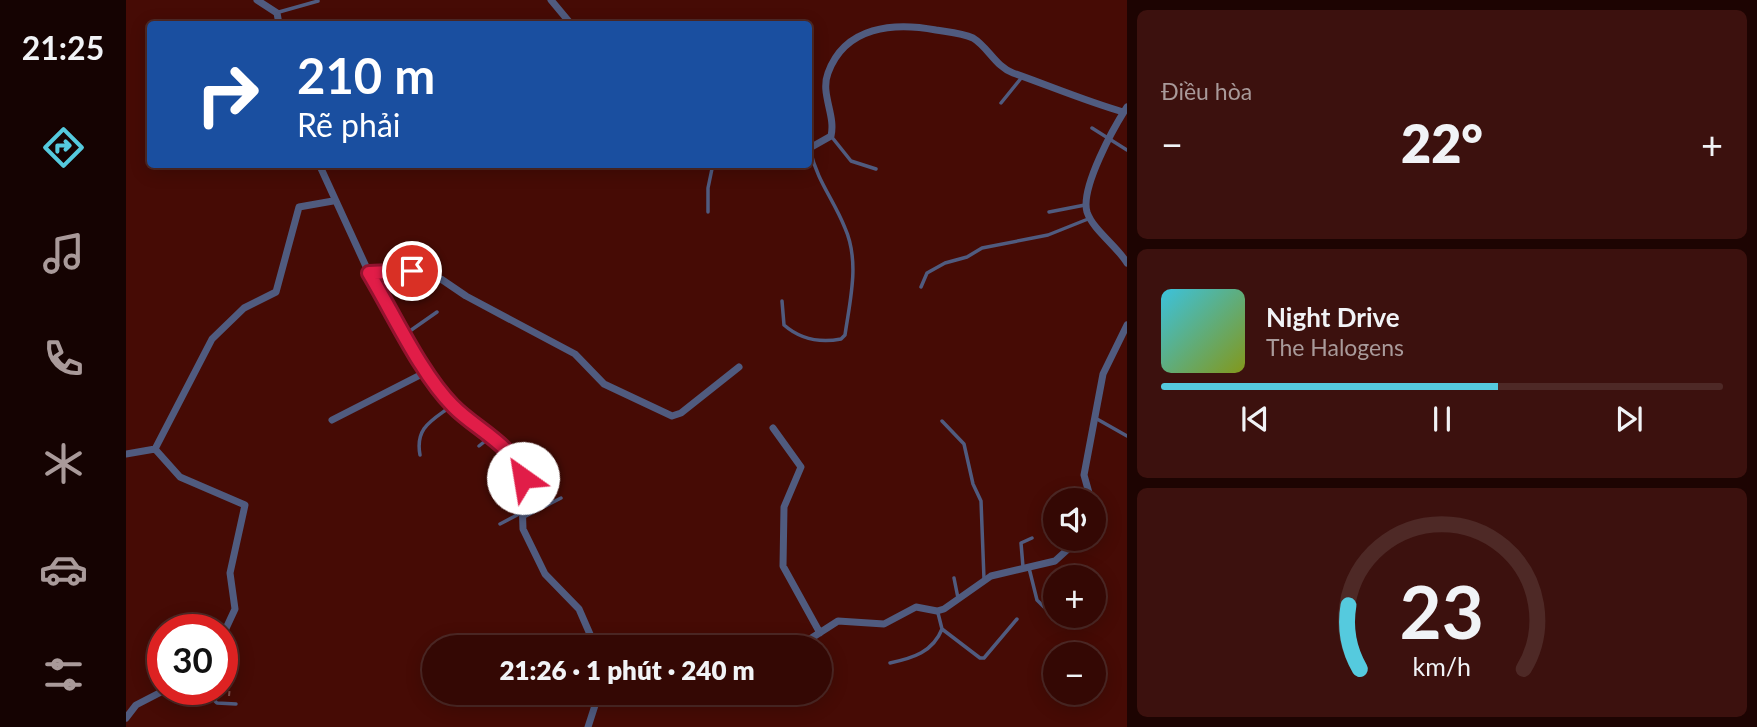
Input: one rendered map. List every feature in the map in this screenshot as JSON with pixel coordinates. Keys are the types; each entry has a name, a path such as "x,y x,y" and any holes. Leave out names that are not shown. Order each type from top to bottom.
{"street":[{"path":"257,0 277,13 278,21"},
{"path":"551,0 568,21"},
{"path":"812,146 831,136 825,93 827,76 834,59 855,39 884,26 909,25 963,34 980,43 1006,69 1067,95 1125,110 1090,181 1086,205 1090,218 1127,263"},
{"path":"321,168 333,201 369,273 428,372 452,405 515,461 523,478 521,516 541,568 579,609 590,635"},
{"path":"155,449 212,339 244,308 276,292 299,207 333,201"},
{"path":"369,273 412,271 441,279 466,296 575,354 604,384 672,416 681,413 739,367"},
{"path":"1086,488 1084,482 1105,367 1127,325"},
{"path":"332,420 428,372"},
{"path":"774,428 801,467 783,512 782,566 820,632"},
{"path":"126,454 155,449"},
{"path":"155,449 180,477 245,505 230,573 235,609 233,614"},
{"path":"816,635 838,621 884,624 916,607 937,611 984,579 1055,561 1066,551"},
{"path":"126,718 131,708 147,699"},
{"path":"587,727 596,705"}],"lane":[{"path":"277,13 318,1"},
{"path":"1001,103 1024,75"},
{"path":"1092,128 1127,150"},
{"path":"831,136 851,161 876,169"},
{"path":"782,300 785,324 796,335 820,341 841,339 845,335 854,265 847,230 816,177 812,160"},
{"path":"708,212 708,188 712,168"},
{"path":"1049,212 1086,205"},
{"path":"921,287 928,274 944,263 967,257 982,248 1048,235 1090,218"},
{"path":"405,334 437,312"},
{"path":"420,455 418,438 423,427 452,405"},
{"path":"1095,418 1127,436"},
{"path":"942,421 964,444 973,484 981,501 984,579"},
{"path":"478,446 491,437"},
{"path":"515,461 527,464 535,461"},
{"path":"500,524 561,498"},
{"path":"1032,538 1021,543 1037,600 1043,606"},
{"path":"954,578 958,598"},
{"path":"937,611 942,629 984,658 1017,618"},
{"path":"890,663 924,652 935,642 942,629"}],"route":[{"path":"412,271 369,273 428,372 452,405 507,451 521,470 523,478"}]}
